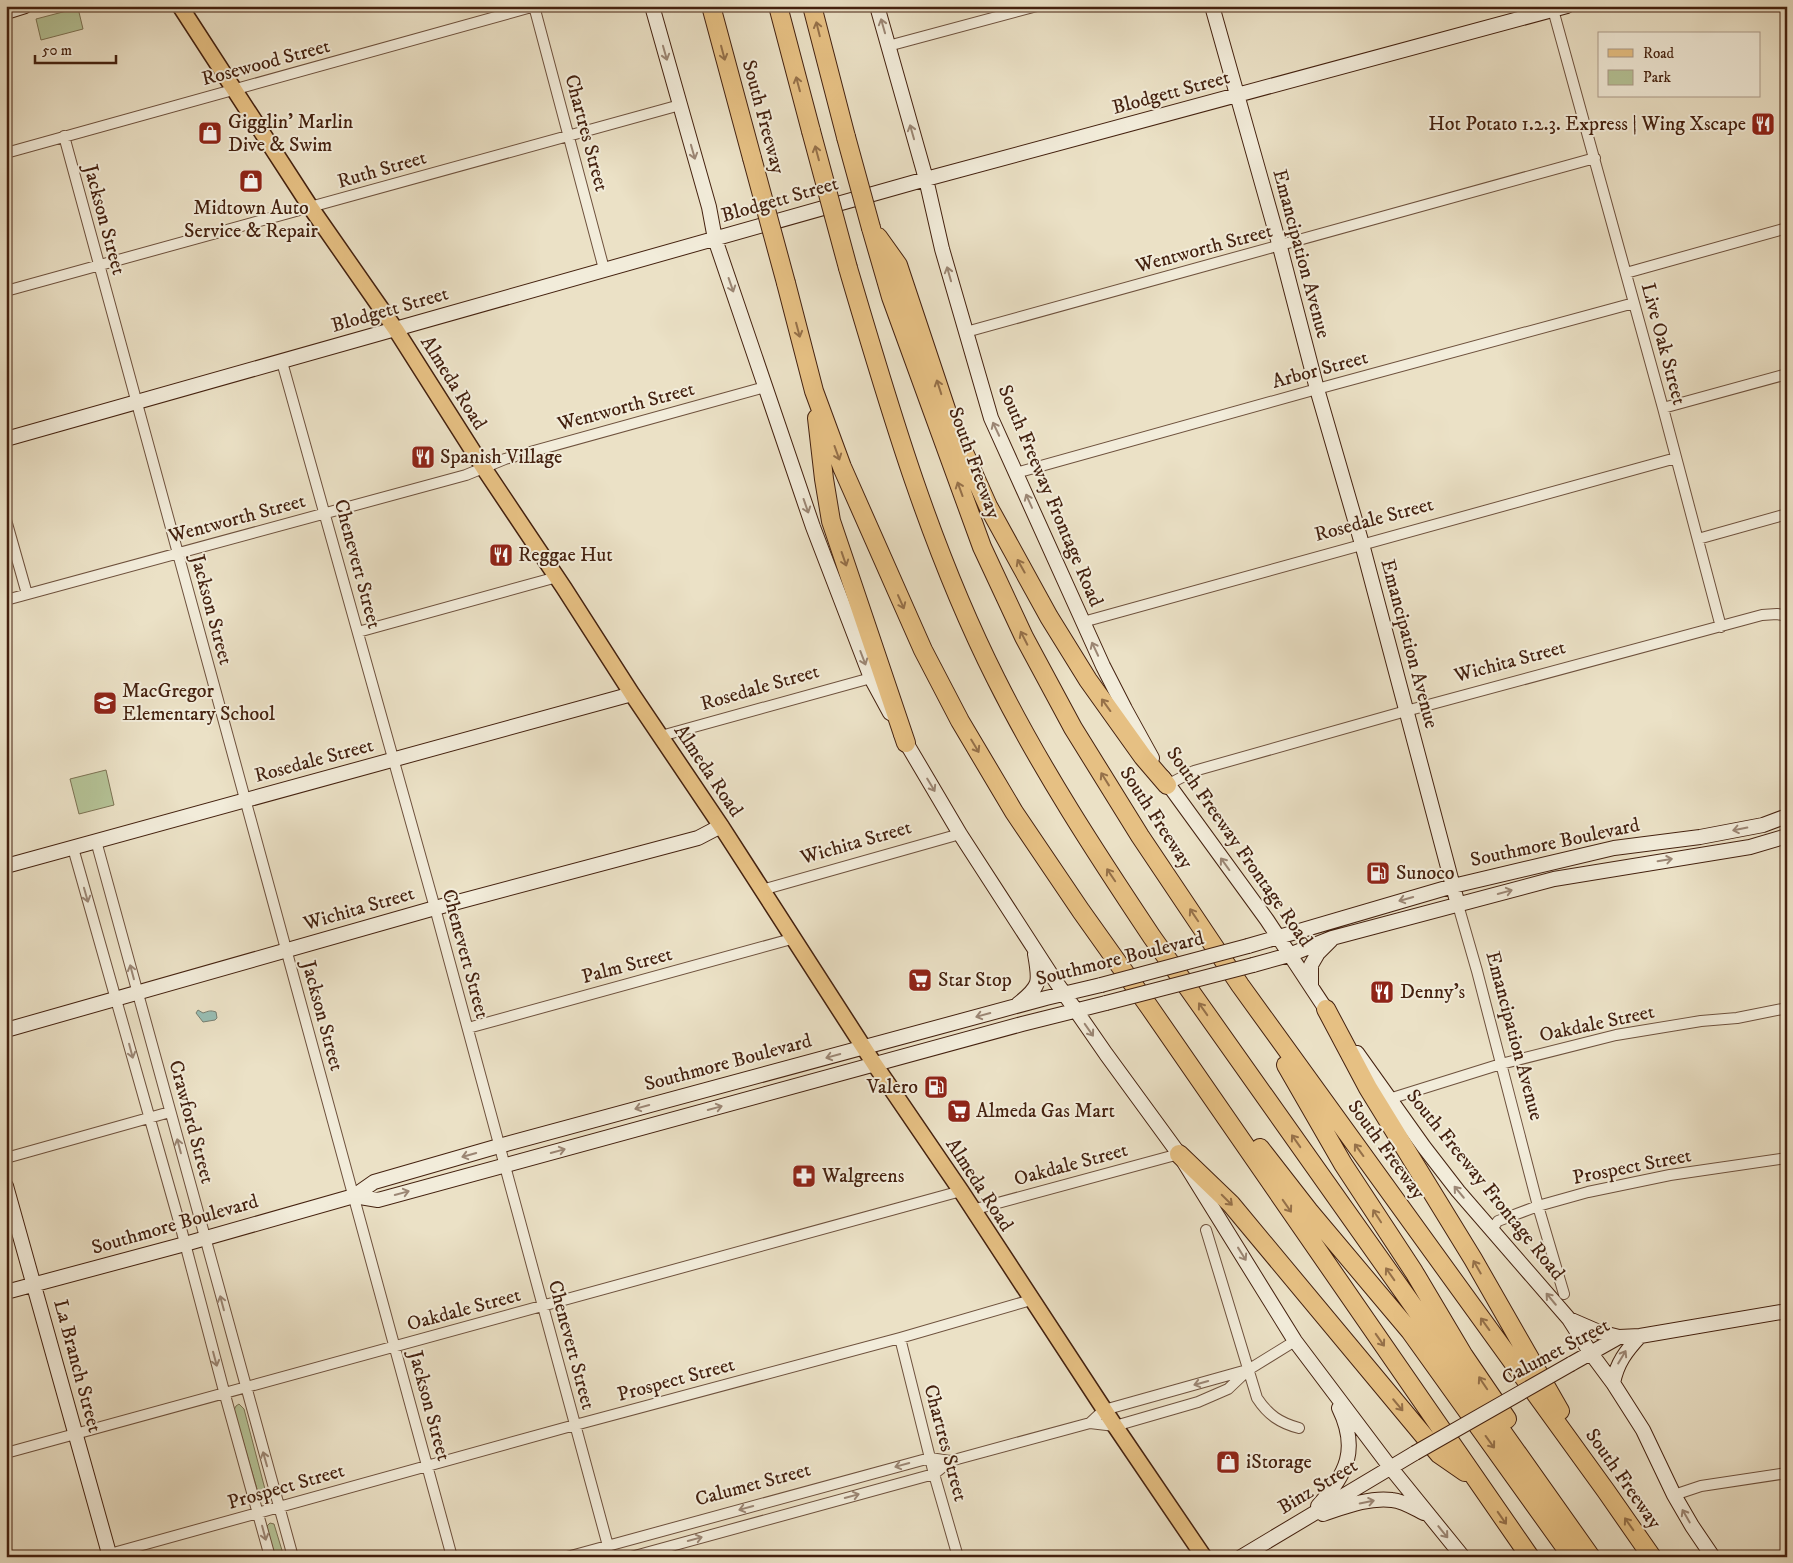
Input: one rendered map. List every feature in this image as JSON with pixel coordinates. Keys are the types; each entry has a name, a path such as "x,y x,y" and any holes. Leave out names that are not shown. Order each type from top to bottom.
{"highway":[{"name":"South Freeway","path":"710,6 814,390 842,467 900,601 960,721 1014,812 1081,911 1530,1557"},
{"path":"778,6 848,268 892,416 931,528 962,606 996,679 1032,746 1083,833 1152,937 1592,1557"},
{"name":"South Freeway","path":"812,6 871,228 890,267 979,538 1024,637 1073,728 1140,836 1240,985 1652,1557"},
{"path":"890,267 950,421 988,506 1049,616 1088,680 1143,757 1167,785"},
{"path":"814,390 824,479 831,521 906,743"},
{"path":"1240,985 1343,1164 1414,1272 1464,1356 1577,1522 1592,1557"},
{"path":"1150,1008 1310,1211 1410,1331 1572,1557"},
{"path":"1326,1009 1368,1088 1472,1258 1606,1491"},
{"path":"1179,1154 1231,1204 1439,1454 1475,1478"}],"main road":[{"path":"6,12 25,6"},
{"name":"Almeda Road","path":"180,6 311,208 396,330 483,467 795,938 875,1065 1114,1426 1204,1557"},
{"path":"652,6 709,206 715,239 813,527 871,678 906,743 960,834 1075,1010 1179,1154 1295,1341 1390,1467 1463,1557"},
{"name":"South Freeway Frontage Road","path":"877,6 926,179 942,249 991,418 1083,622 1125,709 1167,785 1267,920 1289,955 1389,1099 1458,1191 1569,1319 1643,1430 1674,1495 1713,1557"},
{"name":"Emancipation Avenue","path":"1212,6 1280,246 1317,389 1362,544 1458,905"},
{"name":"Blodgett Street","path":"6,439 926,179 1237,96 1553,8 1567,6"},
{"name":"Rosedale Street","path":"6,866 632,694"},
{"name":"Southmore Boulevard","path":"6,1292 354,1196 374,1182 499,1146 1016,1006 1065,995 1248,946 1453,886 1614,848 1700,837 1763,824 1787,816"},
{"name":"Wichita Street","path":"6,1030 435,908 698,838 721,826"},
{"name":"Southmore Boulevard","path":"354,1196 378,1200 1022,1024 1253,965 1289,955 1332,938 1554,879 1750,847 1787,836"},
{"path":"1700,837 1703,854"},
{"path":"1311,987 1311,965 1318,953 1332,938"},
{"path":"1016,1006 1029,996 1036,987 1038,975 1033,946"},
{"path":"753,1077 759,1096"},
{"name":"La Branch Street","path":"6,1186 75,1434 106,1556"},
{"name":"Calumet Street","path":"1415,1453 1590,1352 1619,1338 1787,1311"},
{"path":"1569,1319 1619,1338"},
{"path":"1613,1383 1616,1368 1624,1352 1640,1336"},
{"path":"1306,1517 1329,1494 1343,1474 1349,1452 1349,1437 1345,1420 1327,1383"},
{"name":"Binz Street","path":"1241,1557 1415,1453"},
{"path":"1306,1517 1372,1500 1392,1500 1430,1515"}],"street":[{"name":"Rosewood Street","path":"6,153 534,6"},
{"name":"Chartres Street","path":"534,6 604,269"},
{"path":"888,46 1037,6"},
{"name":"Live Oak Street","path":"1553,8 1721,626"},
{"name":"Ruth Street","path":"6,291 680,105"},
{"name":"Jackson Street","path":"64,136 452,1557"},
{"name":"Wentworth Street","path":"966,332 1595,158"},
{"path":"1626,273 1787,228"},
{"name":"Arbor Street","path":"1016,473 1634,303"},
{"name":"Chenevert Street","path":"282,362 468,1028 610,1557"},
{"path":"1663,408 1787,374"},
{"name":"Wentworth Street","path":"6,599 466,475 504,459 765,387"},
{"name":"Rosedale Street","path":"1083,622 1676,458"},
{"path":"1698,539 1787,514"},
{"path":"6,520 27,594"},
{"path":"358,632 557,577"},
{"path":"1721,626 1762,615 1776,614 1787,616"},
{"name":"Wichita Street","path":"1167,785 1194,771 1406,710 1721,626"},
{"name":"Rosedale Street","path":"661,736 871,678"},
{"name":"Wichita Street","path":"762,890 960,834"},
{"name":"Crawford Street","path":"96,841 293,1557"},
{"name":"Crawford Street","path":"73,848 185,1244 224,1394 270,1557"},
{"name":"Emancipation Avenue","path":"1458,905 1478,971 1538,1206 1564,1294"},
{"name":"Palm Street","path":"468,1028 795,938"},
{"name":"Oakdale Street","path":"1389,1099 1501,1064 1616,1035 1701,1021 1737,1018 1787,1008"},
{"path":"6,1158 170,1112"},
{"name":"Oakdale Street","path":"972,1210 1179,1154"},
{"name":"Prospect Street","path":"1492,1228 1498,1221 1538,1206 1628,1183 1787,1158"},
{"name":"Oakdale Street","path":"6,1453 960,1191"},
{"path":"1206,1230 1257,1398 1273,1418 1287,1425 1299,1428"},
{"name":"Prospect Street","path":"106,1556 574,1425 900,1338 1031,1300"},
{"name":"Chartres Street","path":"900,1338 934,1474 958,1557"},
{"path":"1114,1426 1198,1402 1228,1389 1248,1370 1295,1341"},
{"path":"1104,1410 1248,1370"},
{"name":"Calumet Street","path":"1090,1423 1104,1410"},
{"name":"Calumet Street","path":"631,1557 934,1474 950,1462 1090,1423 1114,1426"},
{"name":"Calumet Street","path":"567,1557 930,1458 950,1462"},
{"path":"1674,1495 1701,1486 1787,1473"}],"green space":[{"path":"78,8 83,29 41,40 36,19"},
{"path":"106,770 114,805 79,814 70,779"},
{"path":"239,1404 244,1409 266,1493 265,1499 259,1496 234,1410"},
{"path":"270,1523 274,1524 284,1557 275,1557 267,1529"}],"water":[{"path":"198,1010 203,1013 216,1012 217,1018 203,1022 196,1013"}],"place":[{"name":"Hot Potato 1.2.3. Express | Wing Xscape","path":"1763,124"},
{"name":"Gigglin' Marlin Dive & Swim","path":"210,133"},
{"name":"Midtown Auto Service & Repair","path":"251,181"},
{"name":"Spanish Village","path":"423,457"},
{"name":"Reggae Hut","path":"501,555"},
{"name":"MacGregor Elementary School","path":"105,703"},
{"name":"Sunoco","path":"1378,873"},
{"name":"Star Stop","path":"920,980"},
{"name":"Denny's","path":"1382,992"},
{"name":"Valero","path":"936,1087"},
{"name":"Almeda Gas Mart","path":"959,1111"},
{"name":"Walgreens","path":"804,1176"},
{"name":"iStorage","path":"1228,1462"}]}
